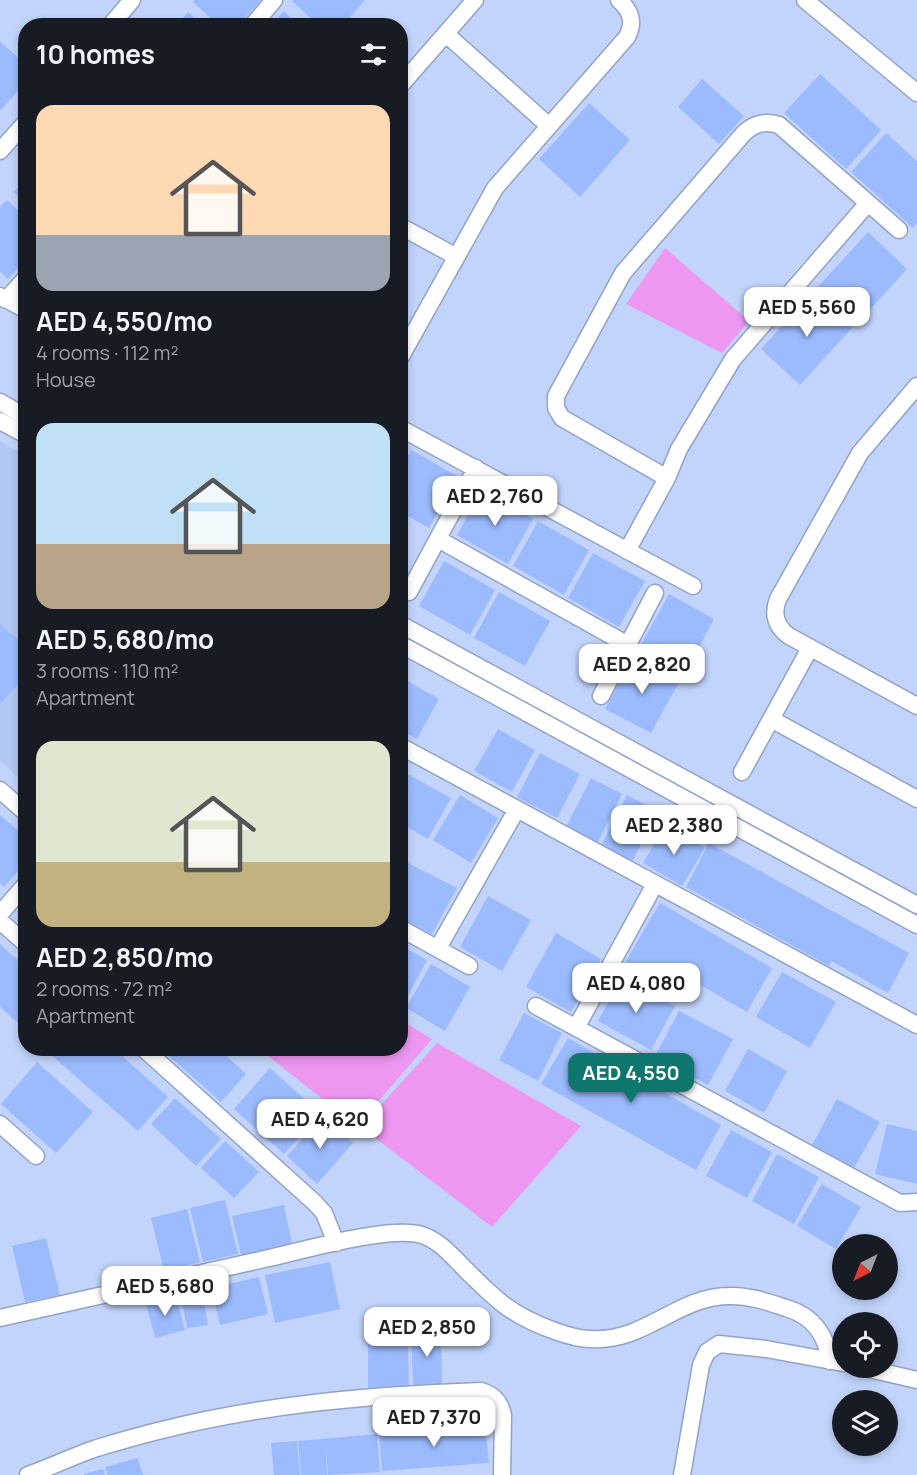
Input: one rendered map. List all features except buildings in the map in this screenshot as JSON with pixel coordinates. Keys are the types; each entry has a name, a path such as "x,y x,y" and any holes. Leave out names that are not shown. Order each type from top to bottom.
{"street":[{"path":"117,18 132,0"},
{"path":"259,18 274,0"},
{"path":"408,77 475,0"},
{"path":"408,343 495,188 627,37 632,21 630,12 619,0"},
{"path":"805,0 917,93"},
{"path":"446,34 548,126"},
{"path":"667,478 562,418 556,408 556,396 623,273 744,133 760,123 770,122 779,125 899,230"},
{"path":"0,151 18,131"},
{"path":"627,551 667,478 679,449 738,352 868,203"},
{"path":"408,230 455,256"},
{"path":"18,285 3,298 18,306"},
{"path":"917,386 860,453 776,605 775,617 780,628 789,636 917,706"},
{"path":"0,402 18,412"},
{"path":"0,421 18,431"},
{"path":"408,435 476,468 693,586"},
{"path":"409,592 476,468"},
{"path":"438,539 628,645"},
{"path":"601,696 655,593"},
{"path":"408,628 917,905"},
{"path":"408,648 917,925"},
{"path":"742,772 810,648"},
{"path":"771,719 917,799"},
{"path":"408,750 917,1025"},
{"path":"0,790 18,806"},
{"path":"438,948 516,809"},
{"path":"576,1028 655,884"},
{"path":"0,914 18,893"},
{"path":"0,921 18,937"},
{"path":"408,932 469,966"},
{"path":"536,1006 900,1203 917,1202"},
{"path":"152,1056 315,1203 324,1213 336,1243"},
{"path":"0,1124 36,1156"},
{"path":"0,1318 336,1243 398,1232 425,1236 440,1245 497,1300 516,1315 546,1328 588,1339 607,1340 625,1337 675,1311 705,1299 728,1296 754,1299 799,1312 809,1319 824,1337 832,1354"},
{"path":"682,1475 700,1365 712,1348 719,1344 766,1349 832,1361"},
{"path":"898,1376 917,1380"},
{"path":"33,1474 95,1449 159,1430 223,1417 351,1399 481,1391 496,1399 501,1407 503,1416 502,1475"}],"shaded area":[{"path":"665,248 749,321 722,353 626,304"},
{"path":"0,441 18,452 18,777 0,761"},
{"path":"408,1024 432,1039 357,1126 268,1056 408,1056"},
{"path":"437,1043 581,1126 492,1227 361,1127"}]}
